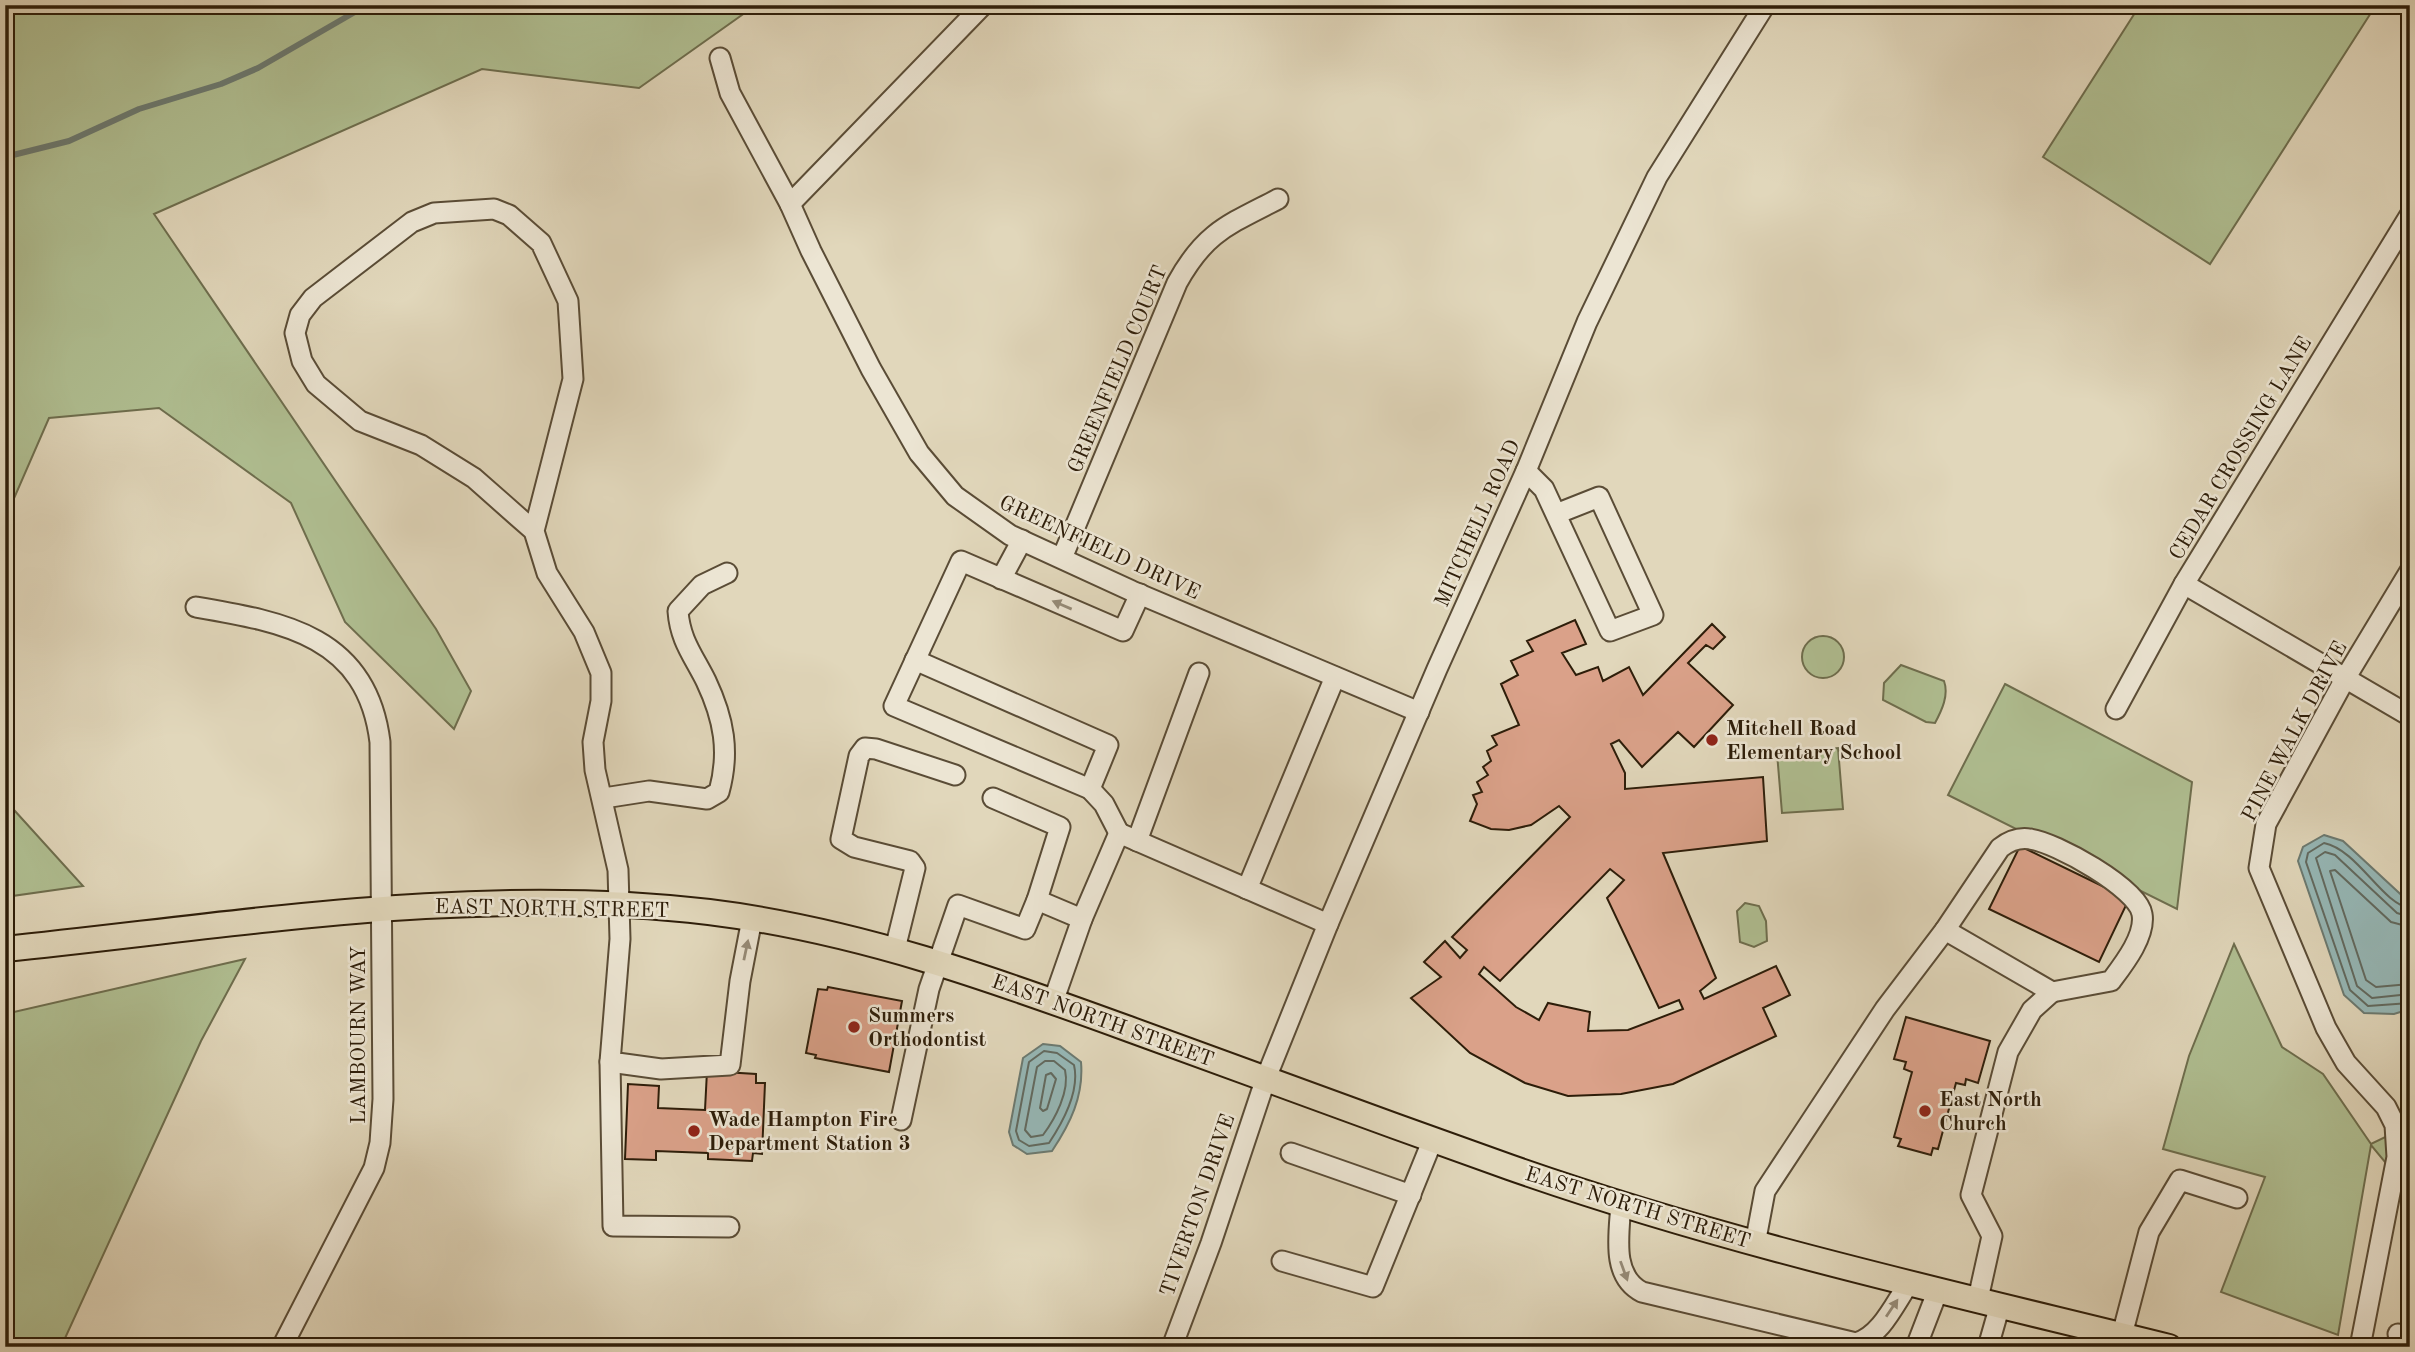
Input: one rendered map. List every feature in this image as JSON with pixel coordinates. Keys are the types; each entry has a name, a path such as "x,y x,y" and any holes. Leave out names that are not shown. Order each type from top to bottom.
{"main road":[{"name":"EAST NORTH STREET","path":"5,949 380,910 474,903 618,904 752,919 865,940 937,962 1621,1204 1755,1244 2135,1341 2169,1347"}],"street":[{"path":"790,204 983,5"},
{"name":"MITCHELL ROAD","path":"1266,1078 1328,924 1526,471 1587,322 1657,177 1765,5"},
{"name":"GREENFIELD DRIVE","path":"720,58 730,93 790,204 871,369 923,459 955,496 984,519 1022,540 1140,594 1419,712"},
{"name":"GREENFIELD COURT","path":"1062,558 1177,283 1193,255 1220,229 1278,199"},
{"path":"534,531 573,379 568,301 541,243 509,215 494,209 434,213 412,222 313,298 300,315 295,333 302,362 316,384 360,421 421,445 474,478 534,531 547,573 584,632 601,673 601,701 593,742 595,770 604,798 618,870 620,939 610,1062 613,1226 729,1227"},
{"name":"CEDAR CROSSING LANE","path":"2116,709 2184,584 2410,215"},
{"path":"1526,471 1544,489 1609,631 1653,615 1599,497 1556,514"},
{"path":"1001,579 1022,540"},
{"path":"1140,594 1123,631 961,561 894,706 1090,789 1104,804 1119,834 1328,924"},
{"name":"PINE WALK DRIVE","path":"2360,1347 2397,1157 2395,1125 2386,1107 2346,1063 2326,1028 2259,868 2266,824 2346,677 2410,571"},
{"path":"604,798 649,791 707,799 719,792 726,759 726,733 707,683 679,633 678,611 702,585 727,573"},
{"path":"2184,584 2410,716"},
{"name":"LAMBOURN WAY","path":"197,607 271,620 320,642 347,663 366,692 377,716 380,742 383,1099 380,1143 367,1184 282,1347"},
{"path":"915,660 1108,745 1090,789"},
{"path":"1137,841 1199,673"},
{"path":"1247,889 1335,677"},
{"path":"895,949 915,868 910,862 854,847 841,839 859,756 865,748 876,748 955,775"},
{"path":"901,1120 937,962 958,905 1025,929 1060,827 993,798"},
{"path":"1053,1002 1082,919 1119,834"},
{"path":"1755,1244 1765,1191 1885,1009 1945,930 2000,848 2010,841 2033,839 2085,864 2127,889 2138,901 2143,916 2140,931 2111,981 2052,992 2032,1010 2008,1052 1971,1195 1992,1236 1988,1347"},
{"path":"1037,900 1082,919"},
{"path":"610,1062 661,1069 730,1065 740,981 752,919"},
{"path":"1945,930 2052,992"},
{"name":"TIVERTON DRIVE","path":"1172,1347 1266,1078"},
{"path":"1282,1261 1373,1287 1433,1139"},
{"path":"1291,1153 1411,1195"},
{"path":"2135,1341 2149,1232 2180,1180 2237,1198"},
{"path":"1621,1204 1618,1236 1622,1269 1631,1286 1642,1292 1856,1343 1864,1341 1880,1326 1909,1283"},
{"path":"1916,1347 1938,1290"}],"green space":[{"path":"5,5 756,5 639,88 482,69 154,214 436,629 471,691 454,729 345,622 291,503 159,408 49,418 5,519"},
{"path":"2140,5 2376,5 2210,264 2043,157"},
{"path":"1823,636 1838,642 1844,657 1838,672 1823,678 1808,672 1802,657 1808,642"},
{"path":"1901,665 1944,681 1945,697 1935,723 1926,722 1883,700 1884,683"},
{"path":"2005,684 2192,782 2177,909 1948,795"},
{"path":"1838,748 1843,809 1782,813 1777,753"},
{"path":"5,800 83,886 5,897"},
{"path":"1745,903 1759,906 1766,921 1767,941 1754,947 1740,942 1737,911"},
{"path":"2234,944 2282,1047 2323,1074 2371,1144 2410,1125 2410,1187 2404,1185 2371,1145 2338,1335 2221,1292 2265,1177 2163,1149 2189,1056"},
{"path":"245,959 201,1041 61,1347 5,1347 5,1014"}],"water":[{"path":"2324,835 2343,841 2410,903 2410,1009 2394,1014 2364,1013 2344,995 2298,861 2303,847"},
{"path":"1043,1044 1060,1046 1081,1062 1080,1086 1070,1120 1052,1151 1027,1154 1013,1145 1009,1132 1023,1058"}],"building":[{"path":"1575,620 1586,644 1562,653 1576,675 1598,667 1603,681 1629,667 1643,695 1712,624 1725,637 1713,649 1706,645 1688,663 1733,705 1694,747 1678,732 1642,767 1619,740 1611,744 1625,773 1625,789 1763,777 1767,841 1663,853 1716,978 1700,991 1704,999 1776,966 1790,995 1763,1008 1776,1036 1673,1084 1621,1094 1568,1096 1525,1083 1470,1053 1411,998 1441,977 1424,962 1445,941 1460,958 1467,950 1452,937 1570,817 1559,806 1531,825 1509,830 1491,829 1470,821 1477,804 1473,795 1482,792 1477,782 1488,775 1483,767 1491,761 1487,751 1497,745 1492,736 1519,725 1501,684 1518,675 1511,661 1533,651 1527,641","holes":["1610,869 1624,880 1607,898 1659,1008 1679,1000 1683,1009 1628,1030 1588,1031 1590,1012 1548,1003 1539,1020 1516,1007 1479,974 1484,967 1500,981"]},
{"path":"2020,846 2129,899 2099,962 1989,909"},
{"name":"Summers Orthodontist","path":"828,987 902,1001 889,1072 815,1058 816,1055 806,1053 818,989 827,990"},
{"name":"East North Church","path":"1906,1017 1990,1041 1978,1083 1966,1079 1965,1085 1956,1083 1938,1149 1933,1148 1931,1155 1898,1146 1901,1139 1894,1137 1912,1072 1904,1069 1906,1062 1894,1059"},
{"name":"Wade Hampton Fire Department Station 3","path":"707,1071 756,1074 756,1083 765,1083 762,1154 753,1153 752,1161 708,1159 708,1153 656,1151 656,1160 625,1159 628,1084 659,1086 658,1108 705,1110"}],"waterway":[{"path":"5,157 69,141 139,109 221,84 258,68 367,5"}],"place":[{"name":"Mitchell Road Elementary School","path":"1712,740"},
{"name":"Summers Orthodontist","path":"854,1027"},
{"name":"East North Church","path":"1925,1111"},
{"name":"Wade Hampton Fire Department Station 3","path":"694,1131"}]}
